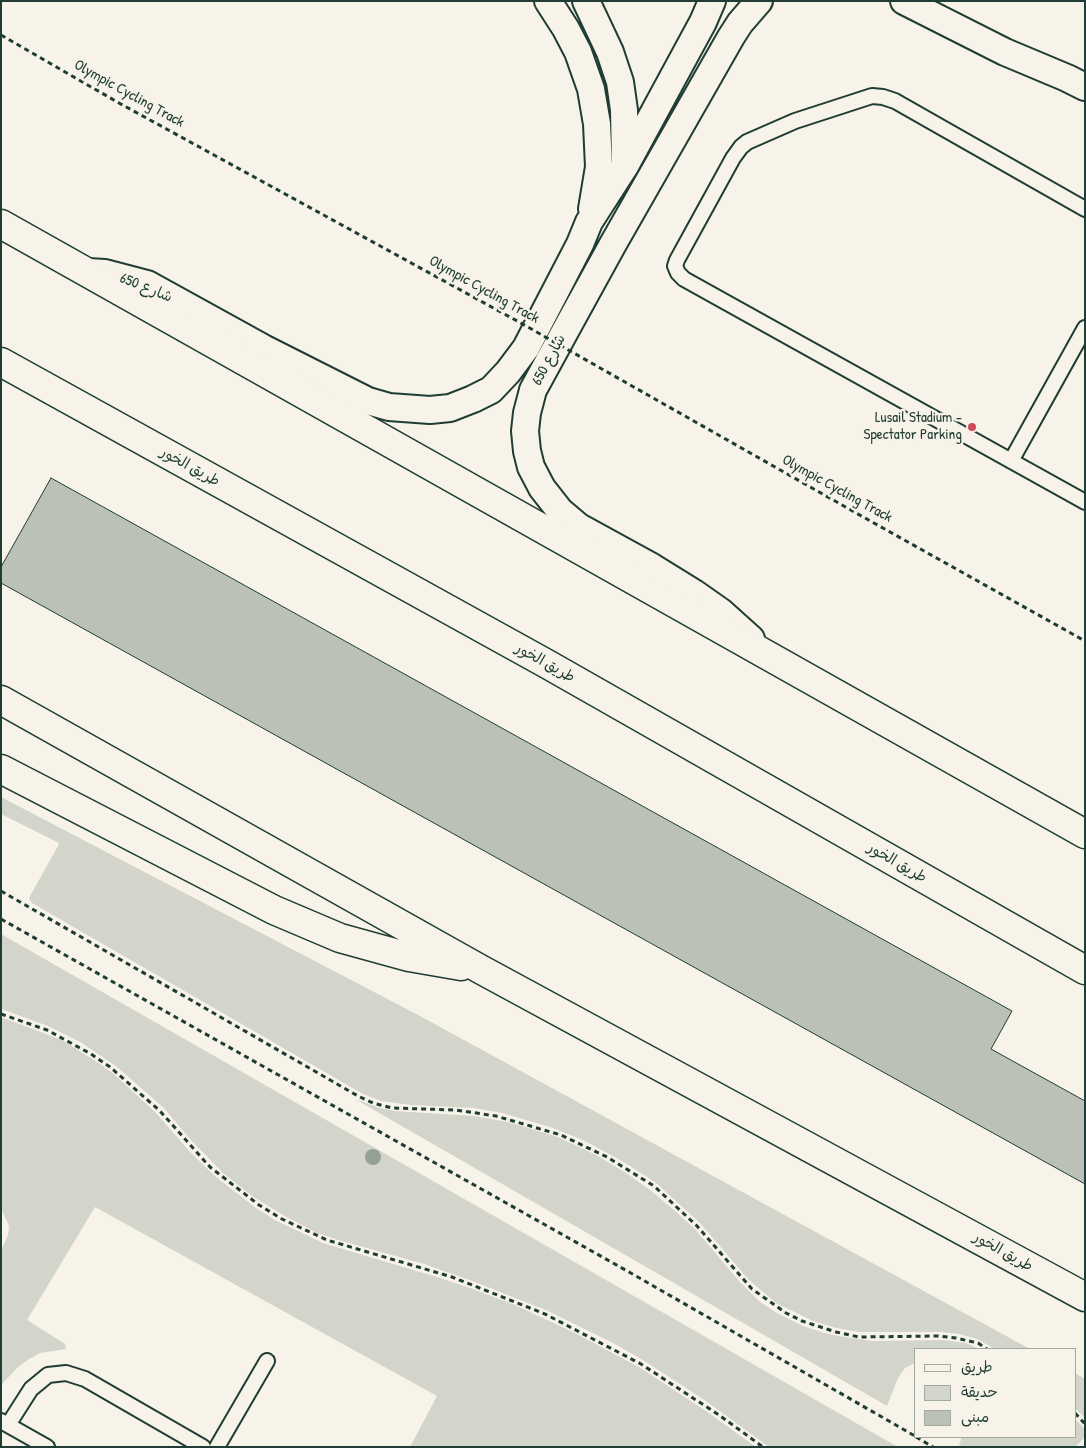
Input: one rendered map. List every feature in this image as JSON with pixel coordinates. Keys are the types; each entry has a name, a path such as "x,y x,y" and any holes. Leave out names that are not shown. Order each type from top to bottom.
{"highway":[{"path":"1,224 1085,834"},
{"name":"طريق الخور","path":"1,362 546,664 1085,970"},
{"name":"طريق الخور","path":"1,700 480,969 1085,1297"},
{"path":"1,769 274,910 349,940 409,957 480,969"}],"street":[{"name":"شارع 650","path":"86,272 106,273 147,284 263,348 368,401 389,407 430,410 450,408 490,390 508,372 530,340 580,244 589,222 594,202 598,167 597,124 591,89 578,52 548,1"},
{"path":"586,1 610,52 620,82 624,110 625,166 621,202 613,244"},
{"name":"شارع 650","path":"589,222 625,166 703,22 712,1"},
{"name":"شارع 650","path":"759,1 740,23 613,244 533,390 525,431 531,467 542,488 560,511 579,527 652,567 694,593 746,633 764,654"},
{"path":"904,1 920,7 1005,52 1085,87"}],"lane":[{"path":"1085,209 895,102 883,96 872,96 795,121 747,142 741,147 676,260 676,269 684,279 1085,502"},
{"path":"1011,461 1085,328"},
{"path":"217,1447 266,1361"},
{"path":"47,1447 4,1423 31,1389 48,1376 66,1373 85,1379 203,1447"}],"path":[{"name":"Olympic Cycling Track","path":"1,35 119,103 510,317 1085,641"},
{"path":"1,891 373,1103 392,1108 456,1110 496,1116 561,1135 607,1157 654,1186 697,1226 736,1273 752,1289 786,1313 802,1321 859,1337 938,1336 978,1343 986,1348"},
{"path":"1,918 629,1272 914,1435"},
{"path":"1,1014 48,1030 110,1067 160,1111 210,1167 258,1205 282,1219 327,1240 452,1277 545,1314 641,1364 706,1406 763,1447"},
{"path":"1076,1414 1085,1424"},
{"path":"918,1438 933,1447"}],"green space":[{"path":"1,797 420,1016 1028,1348 993,1348 977,1339 959,1334 941,1332 859,1332 813,1321 776,1303 748,1279 700,1223 655,1182 622,1161 583,1140 550,1127 502,1113 473,1108 411,1105 381,1101 363,1094 32,903 29,899 30,896 59,843 1,814"},
{"path":"1,934 898,1447 769,1447 706,1401 643,1360 548,1311 424,1264 315,1232 283,1215 252,1196 223,1173 189,1138 164,1108 117,1067 82,1043 48,1026 1,1009"},
{"path":"1,1017 62,1040 99,1063 115,1075 156,1113 192,1154 216,1177 275,1220 323,1243 473,1289 515,1305 575,1333 639,1367 756,1447 410,1447 437,1396 95,1207 27,1320 65,1344 66,1349 40,1353 29,1359 17,1368 1,1385 1,1251 8,1235 9,1226 1,1208"},
{"path":"355,1099 395,1111 474,1116 508,1122 558,1137 598,1156 650,1190 694,1228 740,1282 760,1302 803,1326 824,1333 873,1341 944,1340 966,1343 977,1348 914,1348 914,1364 905,1368 898,1378 887,1406"},
{"path":"1076,1374 1085,1379 1085,1418 1076,1409"},
{"path":"1076,1420 1085,1429 1085,1437 1075,1447 962,1447 959,1445 962,1438 1076,1438"}],"building":[{"path":"51,478 1012,1011 991,1049 1085,1101 1085,1184 1,583 1,567"}],"place":[{"name":"Lusail Stadium – Spectator Parking","path":"972,427"}]}
